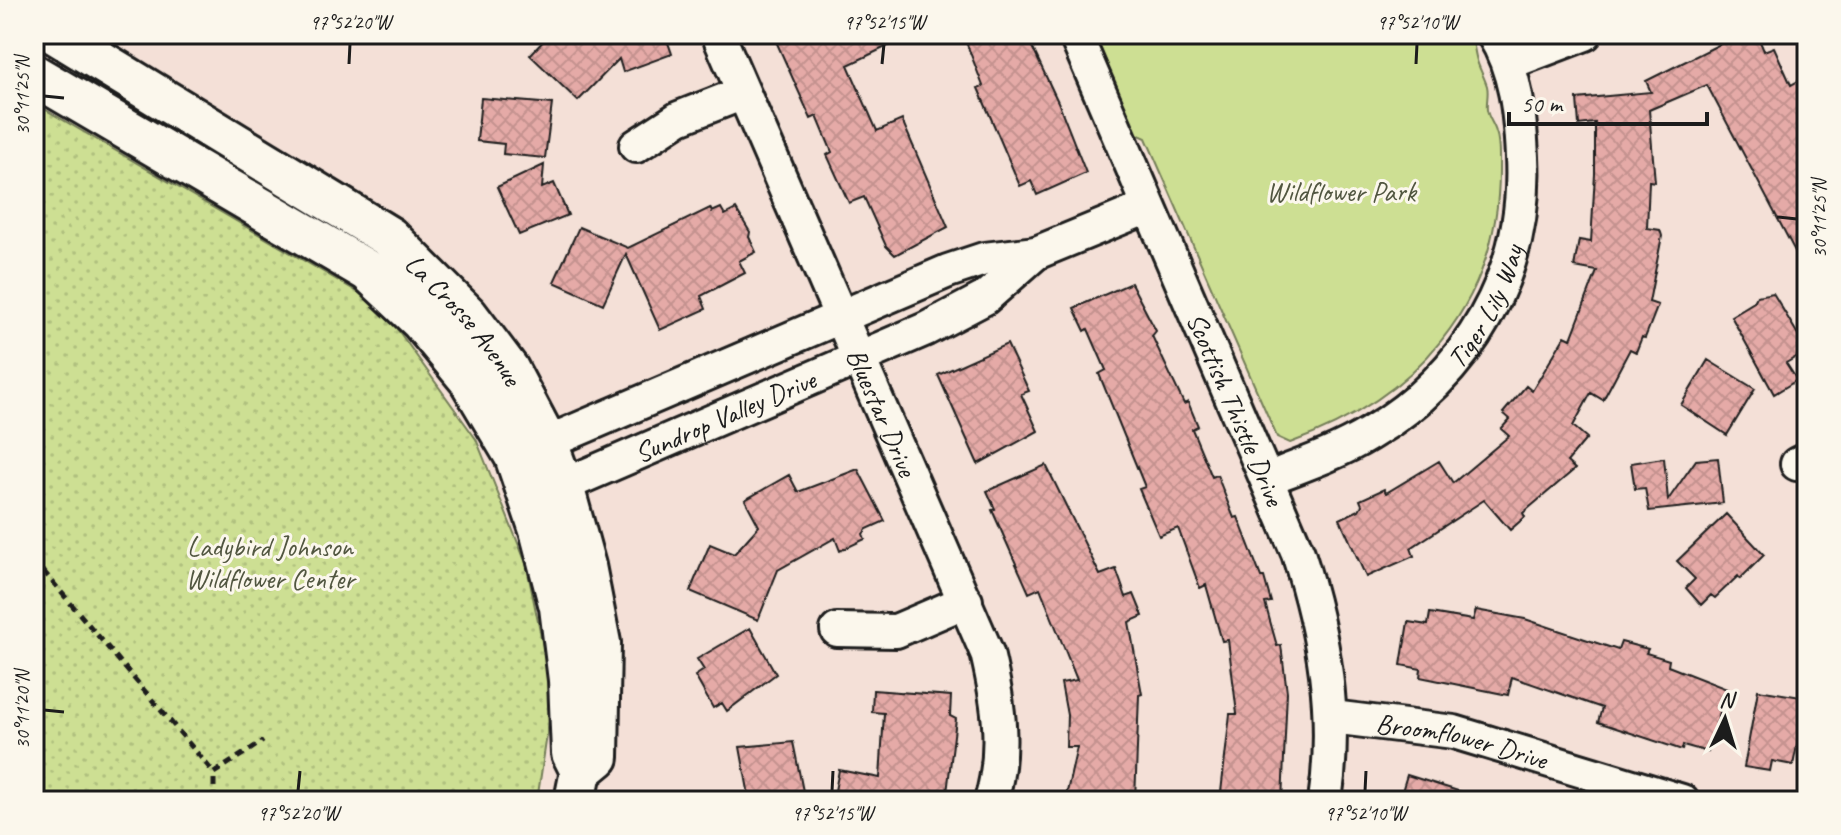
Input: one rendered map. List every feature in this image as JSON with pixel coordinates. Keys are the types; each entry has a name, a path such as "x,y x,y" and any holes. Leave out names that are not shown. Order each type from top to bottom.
{"street":[{"name":"Bluestar Drive","path":"718,34 987,653 1000,713 999,765 991,801"},
{"name":"Scottish Thistle Drive","path":"1075,34 1269,478 1298,553 1317,618 1332,717 1325,801"},
{"name":"Tiger Lily Way","path":"1269,478 1366,436 1404,411 1448,372 1483,324 1506,276 1521,205 1521,143 1509,63 1493,34"},
{"path":"1509,63 1585,34"},
{"name":"La Crosse Avenue","path":"60,35 389,237 468,316 508,369 531,450 547,492 569,680 572,753 578,786"},
{"name":"La Crosse Avenue","path":"34,75 368,271 421,321 531,450"},
{"path":"636,146 679,118 743,93"},
{"name":"Sundrop Valley Drive","path":"531,450 840,316 984,259 1036,253 1148,207"},
{"name":"Sundrop Valley Drive","path":"547,492 858,360 985,298 1036,253"},
{"path":"837,630 896,631 966,601"},
{"name":"Broomflower Drive","path":"1332,717 1454,732 1682,801"}],"path":[{"path":"34,560 214,773 214,801"},
{"path":"214,773 263,741"}],"green space":[{"name":"Wildflower Park","path":"1094,34 1470,34 1487,86 1488,113 1498,140 1495,217 1484,263 1466,304 1441,340 1411,373 1375,401 1335,424 1290,443 1277,437 1146,138 1137,134"},
{"name":"Ladybird Johnson Wildflower Center","path":"34,103 380,305 476,439 526,563 553,695 537,801 34,801"}],"building":[{"path":"550,34 665,34 672,54 623,72 619,59 578,101 530,55"},
{"path":"787,34 913,34 848,65 877,131 902,120 948,227 895,255 886,246 864,197 849,203 827,155 832,152 817,116 811,119 775,39"},
{"path":"963,34 1026,34 1058,102 1086,173 1037,195 1031,181 1020,186 978,88 983,86"},
{"path":"1740,34 1752,34 1755,41 1759,39 1764,51 1774,47 1791,85 1800,80 1807,95 1807,274 1707,85 1649,110 1655,182 1649,181 1647,228 1660,230 1662,236 1649,302 1658,305 1645,338 1642,337 1636,352 1630,349 1603,400 1591,393 1573,426 1587,438 1567,462 1575,469 1523,513 1525,517 1510,530 1484,500 1411,548 1414,556 1366,577 1340,519 1359,510 1362,505 1360,500 1384,489 1386,493 1439,461 1453,483 1509,436 1501,429 1510,419 1503,413 1526,386 1532,391 1565,336 1571,339 1597,271 1574,267 1579,240 1591,242 1595,174 1595,123 1579,125 1577,99 1651,92 1646,81"},
{"path":"481,98 552,104 545,158 503,154 504,144 477,141"},
{"path":"544,165 542,188 554,183 568,215 519,235 497,187"},
{"path":"710,208 712,212 721,208 725,215 736,209 750,232 756,252 739,261 745,273 701,296 706,309 660,330 626,254 603,304 554,282 579,227 628,248"},
{"path":"1131,283 1156,331 1152,336 1184,404 1188,402 1198,426 1192,429 1212,477 1217,475 1234,518 1238,517 1261,577 1264,577 1271,602 1265,603 1277,646 1281,645 1287,692 1282,801 1220,801 1230,714 1237,714 1228,640 1222,641 1206,585 1200,588 1178,528 1159,536 1139,489 1145,487 1099,374 1106,370 1088,329 1085,331 1074,308"},
{"path":"1773,293 1803,343 1798,346 1803,353 1786,363 1797,380 1774,394 1731,316 1754,302 1757,296"},
{"path":"1007,344 1029,391 1021,394 1038,431 978,464 938,375"},
{"path":"1708,360 1755,389 1727,435 1681,405"},
{"path":"1664,458 1668,500 1696,460 1718,458 1723,503 1649,511 1645,488 1635,489 1631,463"},
{"path":"1046,465 1100,575 1116,569 1126,597 1134,594 1143,616 1129,622 1142,694 1139,695 1135,801 1065,801 1077,747 1066,747 1067,715 1061,683 1077,680 1040,588 1029,593 992,510 995,509 987,491"},
{"path":"858,469 885,521 867,529 863,534 865,539 840,551 835,538 778,570 758,620 690,591 710,544 734,554 759,526 745,500 789,475 798,492"},
{"path":"1726,514 1764,555 1740,579 1738,576 1715,598 1711,595 1701,605 1686,588 1695,579 1677,561"},
{"path":"1476,610 1525,619 1618,650 1621,642 1648,649 1646,653 1669,660 1668,666 1727,689 1708,752 1683,745 1682,750 1598,722 1602,708 1512,677 1508,695 1420,677 1421,669 1401,665 1408,622 1428,625 1430,613 1473,620"},
{"path":"750,628 776,674 727,711 722,703 713,708 695,676 704,670 697,659"},
{"path":"873,690 951,696 950,716 956,719 946,801 833,801 839,770 880,778 884,713 872,712"},
{"path":"1758,690 1807,698 1793,765 1772,761 1770,771 1744,767"},
{"path":"793,742 805,801 750,801 740,747"},
{"path":"1407,775 1474,796 1473,801 1399,801"}]}
